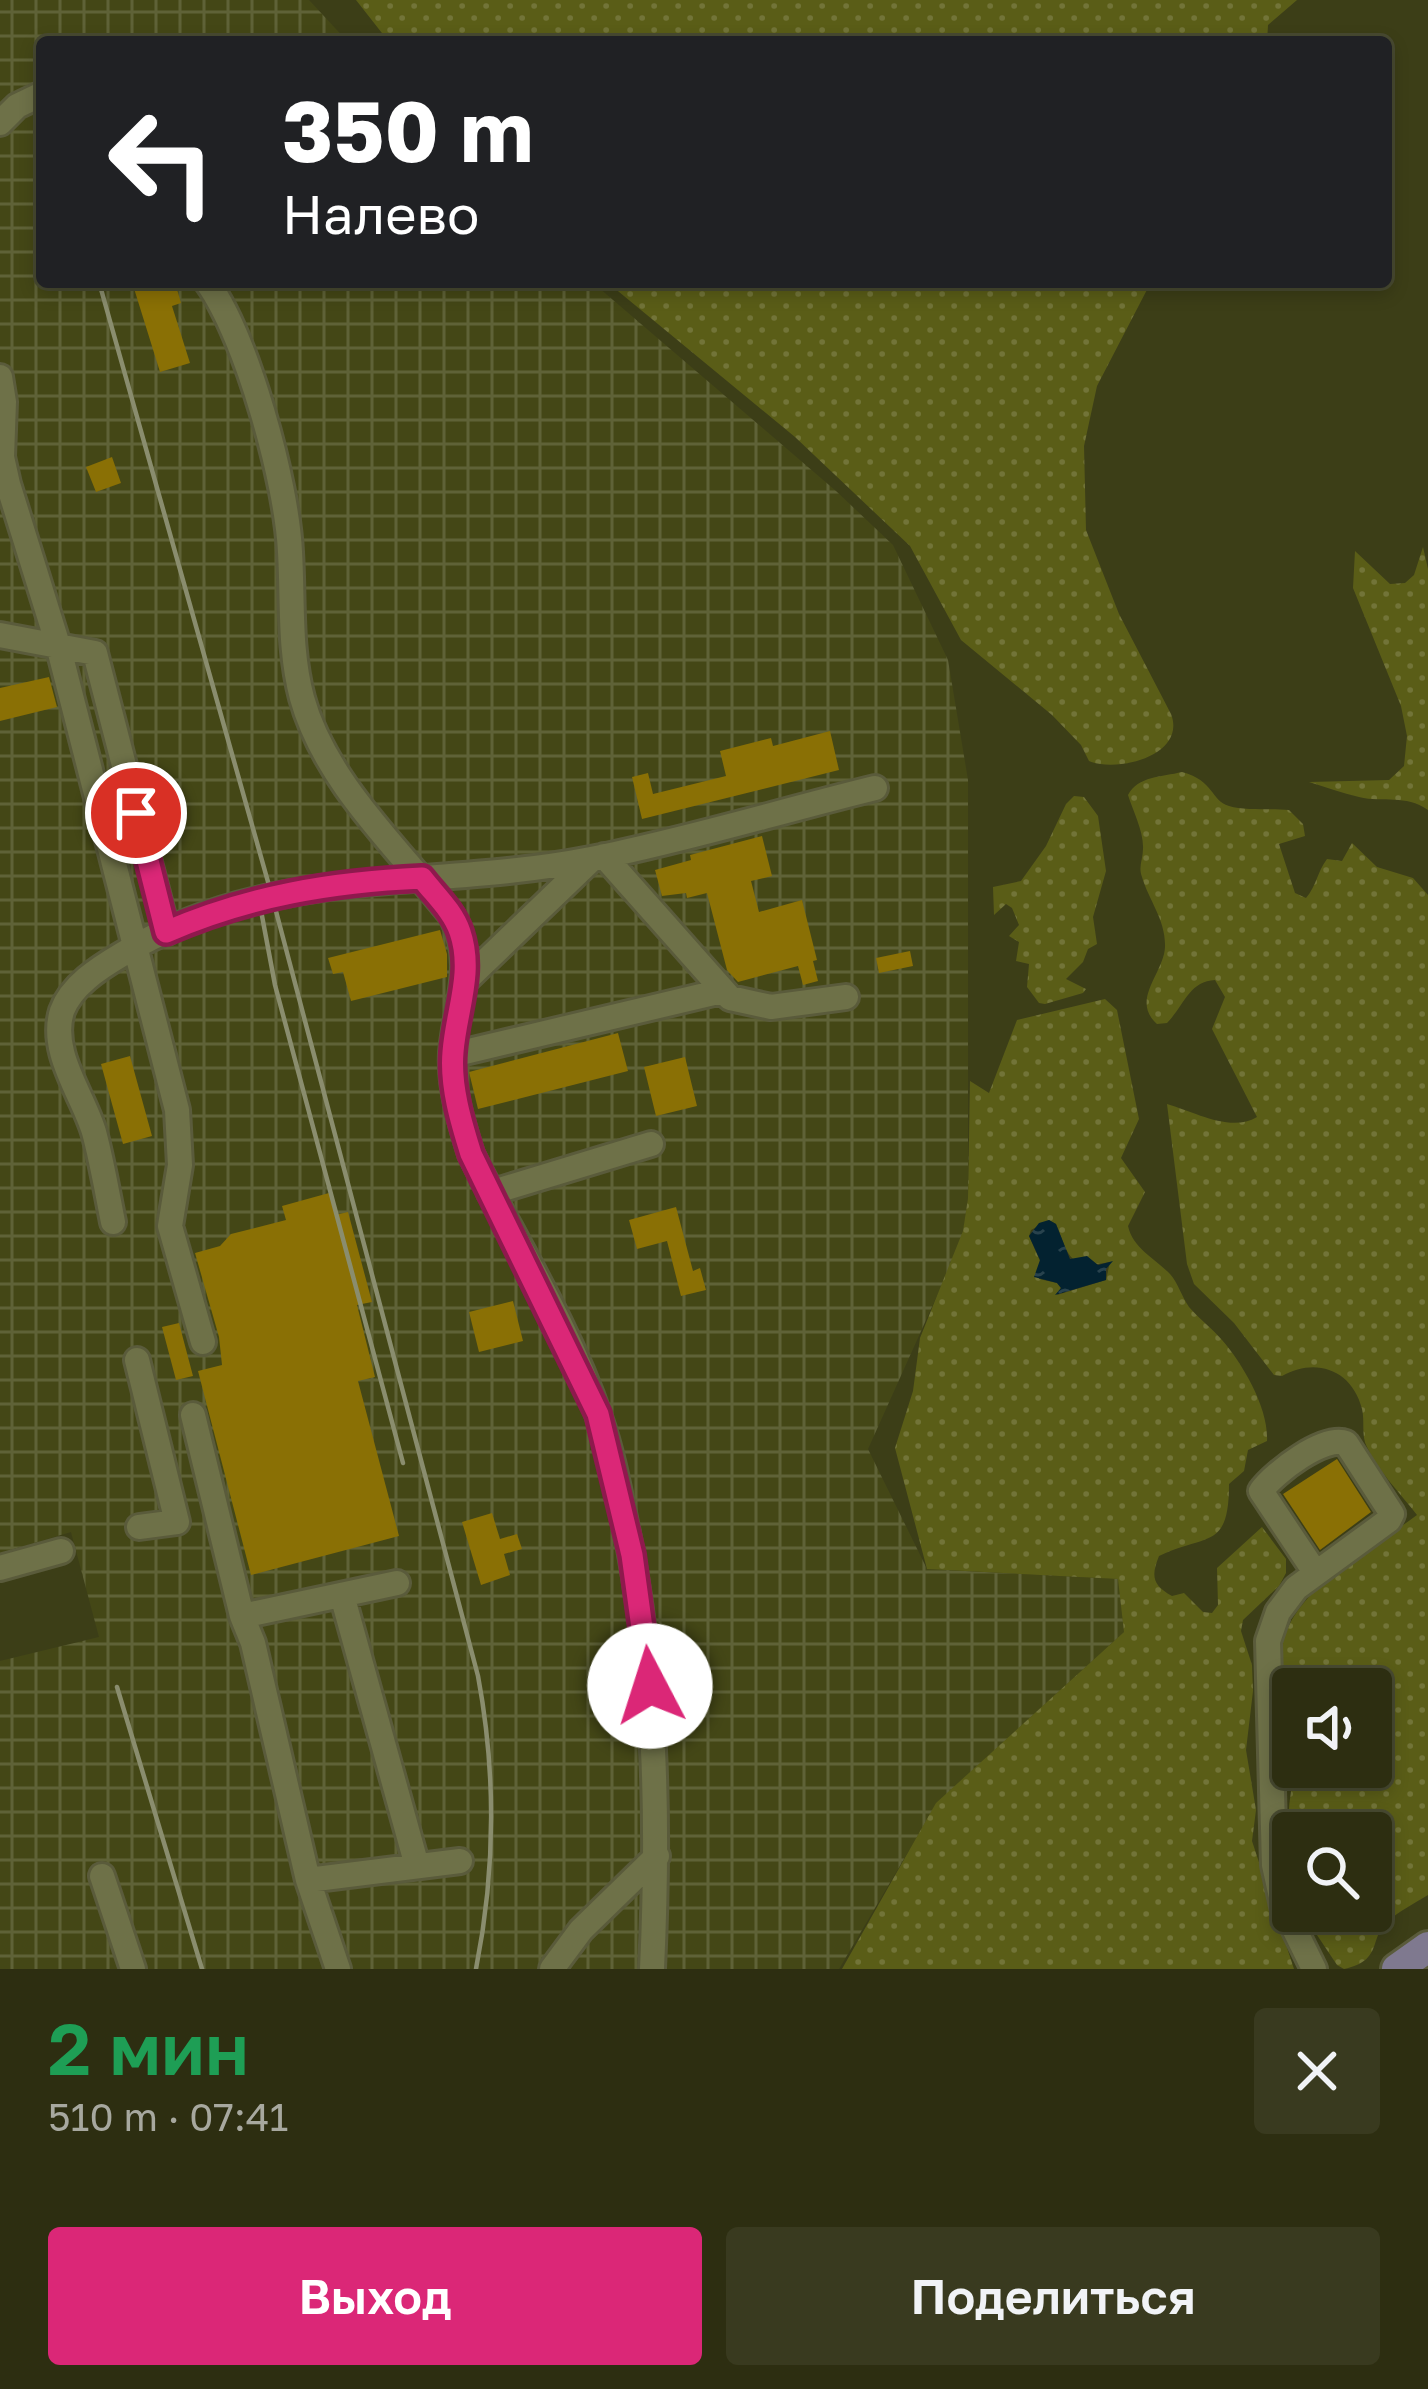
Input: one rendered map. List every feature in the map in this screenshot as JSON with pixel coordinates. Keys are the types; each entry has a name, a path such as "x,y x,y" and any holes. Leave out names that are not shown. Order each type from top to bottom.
{"main road":[{"path":"1397,1969 1428,1947"}],"street":[{"path":"0,123 17,106 36,97"},
{"path":"211,288 226,311 270,440 290,552 293,657 308,716 339,777 422,878 460,933 466,980 452,1075 463,1128 490,1193 575,1359 607,1441 645,1628 656,1755 652,1969"},
{"path":"0,377 2,457 58,645 177,1110 180,1165 170,1226 202,1342"},
{"path":"0,635 95,653 166,932"},
{"path":"113,1222 92,1126 70,1076 60,1032 62,1012 72,994 135,946 214,912 286,892 359,880 422,878 598,858 875,788"},
{"path":"466,980 598,858"},
{"path":"598,858 722,991 744,1004 771,1007 846,997"},
{"path":"452,1055 722,991"},
{"path":"490,1193 651,1144"},
{"path":"137,1360 177,1522 139,1527"},
{"path":"193,1415 242,1616 254,1643 308,1880 338,1969"},
{"path":"1314,1969 1282,1906 1274,1865 1266,1662 1278,1612 1296,1588 1392,1514 1340,1440 1324,1442 1262,1491 1315,1572"},
{"path":"0,1568 61,1551"},
{"path":"242,1616 397,1583"},
{"path":"342,1595 417,1866"},
{"path":"552,1969 580,1930 657,1856"},
{"path":"308,1880 460,1861"},
{"path":"102,1876 133,1969"}],"shaded area":[{"path":"0,0 309,0 342,36 36,36 36,288 599,288 893,545 948,660 968,780 968,1198 953,1260 868,1449 927,1569 1119,1579 1124,1632 937,1803 839,1969 0,1969 0,1661 99,1637 71,1532 0,1553"},
{"path":"356,0 1297,0 1268,25 1267,36 384,36"},
{"path":"614,288 1148,288 1097,386 1084,446 1086,530 1119,614 1171,714 1169,741 1146,758 1131,762 1089,761 1081,745 1052,715 961,640 910,546 795,437"},
{"path":"1423,547 1428,569 1428,810 1411,802 1359,797 1309,782 1389,780 1404,766 1407,736 1401,706 1353,588 1355,551 1390,584 1405,583 1414,575"},
{"path":"1182,772 1201,780 1229,806 1289,810 1303,824 1305,836 1279,844 1295,893 1306,898 1327,859 1342,861 1352,843 1377,867 1413,878 1428,895 1428,1895 1392,1918 1392,1812 1289,1812 1293,1788 1392,1788 1392,1668 1281,1668 1282,1646 1293,1619 1311,1595 1417,1515 1367,1447 1362,1409 1350,1384 1331,1370 1319,1368 1274,1375 1234,1323 1194,1284 1187,1264 1167,1104 1224,1122 1257,1117 1212,1029 1225,997 1215,980 1193,990 1167,1023 1157,1024 1150,1015 1147,996 1163,957 1165,937 1141,873 1142,836 1128,795 1144,781"},
{"path":"1074,796 1084,797 1098,816 1106,871 1093,917 1097,944 1066,979 1086,989 1083,993 1045,1004 1027,987 1029,964 1016,961 1019,942 1009,936 1019,925 1012,908 1006,904 994,915 993,887 1021,881"},
{"path":"1105,999 1117,1010 1139,1119 1121,1158 1145,1192 1128,1226 1140,1247 1170,1274 1189,1307 1230,1350 1264,1415 1267,1441 1248,1450 1244,1471 1229,1484 1225,1520 1219,1530 1212,1537 1159,1556 1154,1575 1165,1592 1172,1596 1184,1593 1203,1612 1212,1613 1218,1605 1217,1568 1262,1527 1286,1559 1279,1586 1243,1620 1241,1631 1252,1665 1246,1750 1256,1810 1252,1841 1272,1902 1272,1932 1282,1932 1294,1969 842,1969 936,1803 1124,1632 1118,1579 927,1569 895,1448 913,1391 920,1338 963,1231 970,1081 989,1093 1017,1020","holes":["1049,1220 1056,1224 1068,1252 1086,1264 1110,1262 1106,1280 1057,1295 1061,1288 1057,1283 1039,1279 1040,1261 1031,1230"]},
{"path":"1315,1932 1380,1932 1365,1961 1344,1969"}],"water":[{"path":"1039,1223 1056,1224 1070,1259 1087,1256 1098,1265 1113,1261 1106,1269 1106,1280 1055,1295 1061,1288 1057,1283 1034,1277 1040,1260 1029,1236"}],"building":[{"path":"134,288 177,288 181,303 172,306 190,363 160,372"},
{"path":"112,457 121,483 96,492 86,467"},
{"path":"49,677 57,707 0,721 0,688"},
{"path":"830,731 839,770 642,819 632,777 648,773 653,794 726,776 720,751 771,738 773,746"},
{"path":"762,836 772,876 751,881 759,912 802,900 818,981 803,985 798,966 738,982 727,970 707,893 687,898 686,893 662,896 655,870 691,860 690,855"},
{"path":"440,930 447,977 351,1001 343,972 333,974 328,958"},
{"path":"910,951 913,966 879,973 876,958"},
{"path":"618,1033 628,1071 478,1109 469,1072"},
{"path":"130,1056 152,1136 123,1144 101,1064"},
{"path":"685,1057 697,1106 656,1116 644,1067"},
{"path":"329,1193 335,1215 348,1212 372,1302 357,1305 375,1377 358,1381 399,1536 251,1575 198,1371 222,1365 219,1337 195,1253 220,1246 231,1234 286,1220 282,1206"},
{"path":"676,1207 693,1271 700,1268 706,1290 681,1296 667,1241 637,1249 629,1220"},
{"path":"513,1301 523,1341 479,1352 469,1312"},
{"path":"179,1323 193,1376 176,1380 162,1327"},
{"path":"1337,1459 1371,1512 1320,1550 1283,1494"},
{"path":"492,1513 500,1539 517,1534 522,1549 504,1554 510,1575 481,1585 462,1522"}],"railway":[{"path":"101,288 272,896 478,1676 491,1822 476,1969"},
{"path":"259,900 275,985 403,1463"},
{"path":"117,1687 202,1969"}],"route":[{"path":"136,813 166,932 238,904 359,880 422,878 452,916 466,966 452,1055 463,1128 471,1154 598,1414 632,1555 650,1686"}]}
